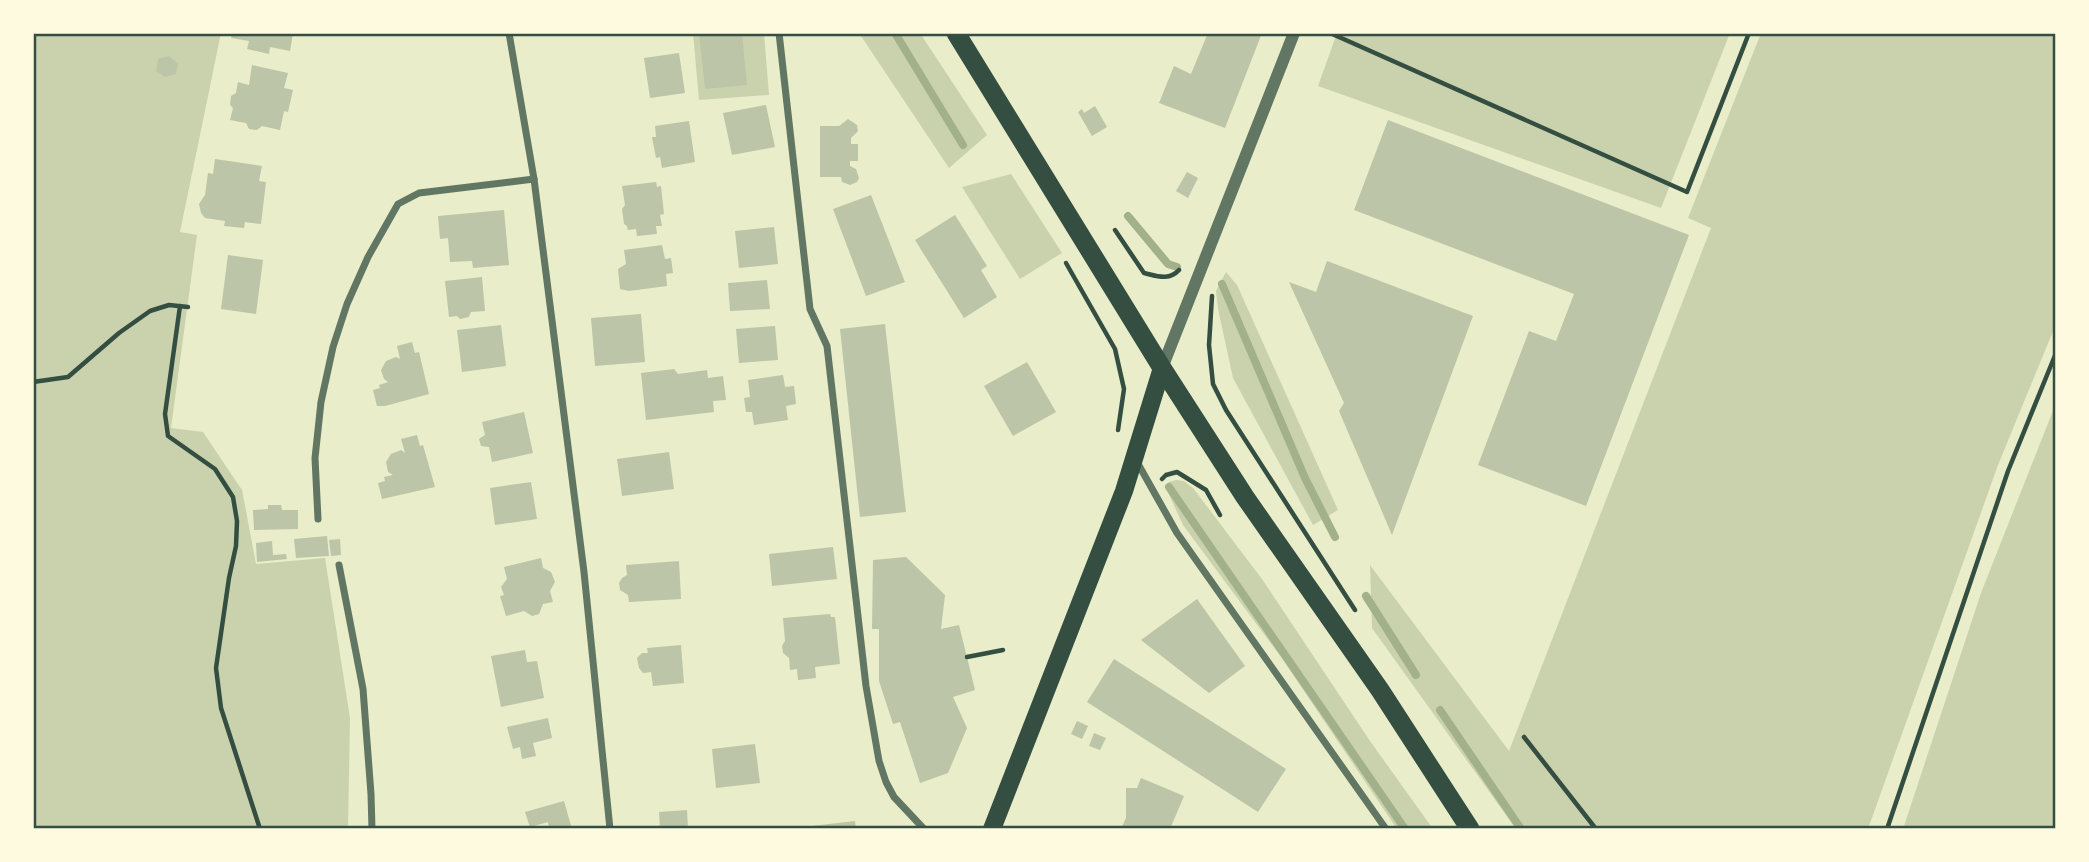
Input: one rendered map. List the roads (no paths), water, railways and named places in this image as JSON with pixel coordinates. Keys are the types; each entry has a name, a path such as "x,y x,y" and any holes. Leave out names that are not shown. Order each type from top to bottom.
{"highway":[{"path":"956,33 1245,497 1380,690 1470,829"}],"main road":[{"path":"992,829 1135,459 1163,368"}],"street":[{"path":"509,33 534,179 584,572 610,829"},
{"path":"779,33 810,309 827,346 865,675 879,761 894,797 925,829"},
{"path":"1163,368 1294,33"},
{"path":"318,519 315,458 321,402 333,347 347,304 368,257 398,204 419,193 534,179"},
{"path":"1135,459 1177,533 1386,829"},
{"path":"339,565 363,689 372,829"}],"waterway":[{"path":"895,33 963,145"},
{"path":"1128,216 1168,264 1177,267"},
{"path":"1222,284 1305,478 1335,537"},
{"path":"1169,487 1405,829"},
{"path":"1366,596 1416,675"},
{"path":"1440,710 1521,829"}]}
